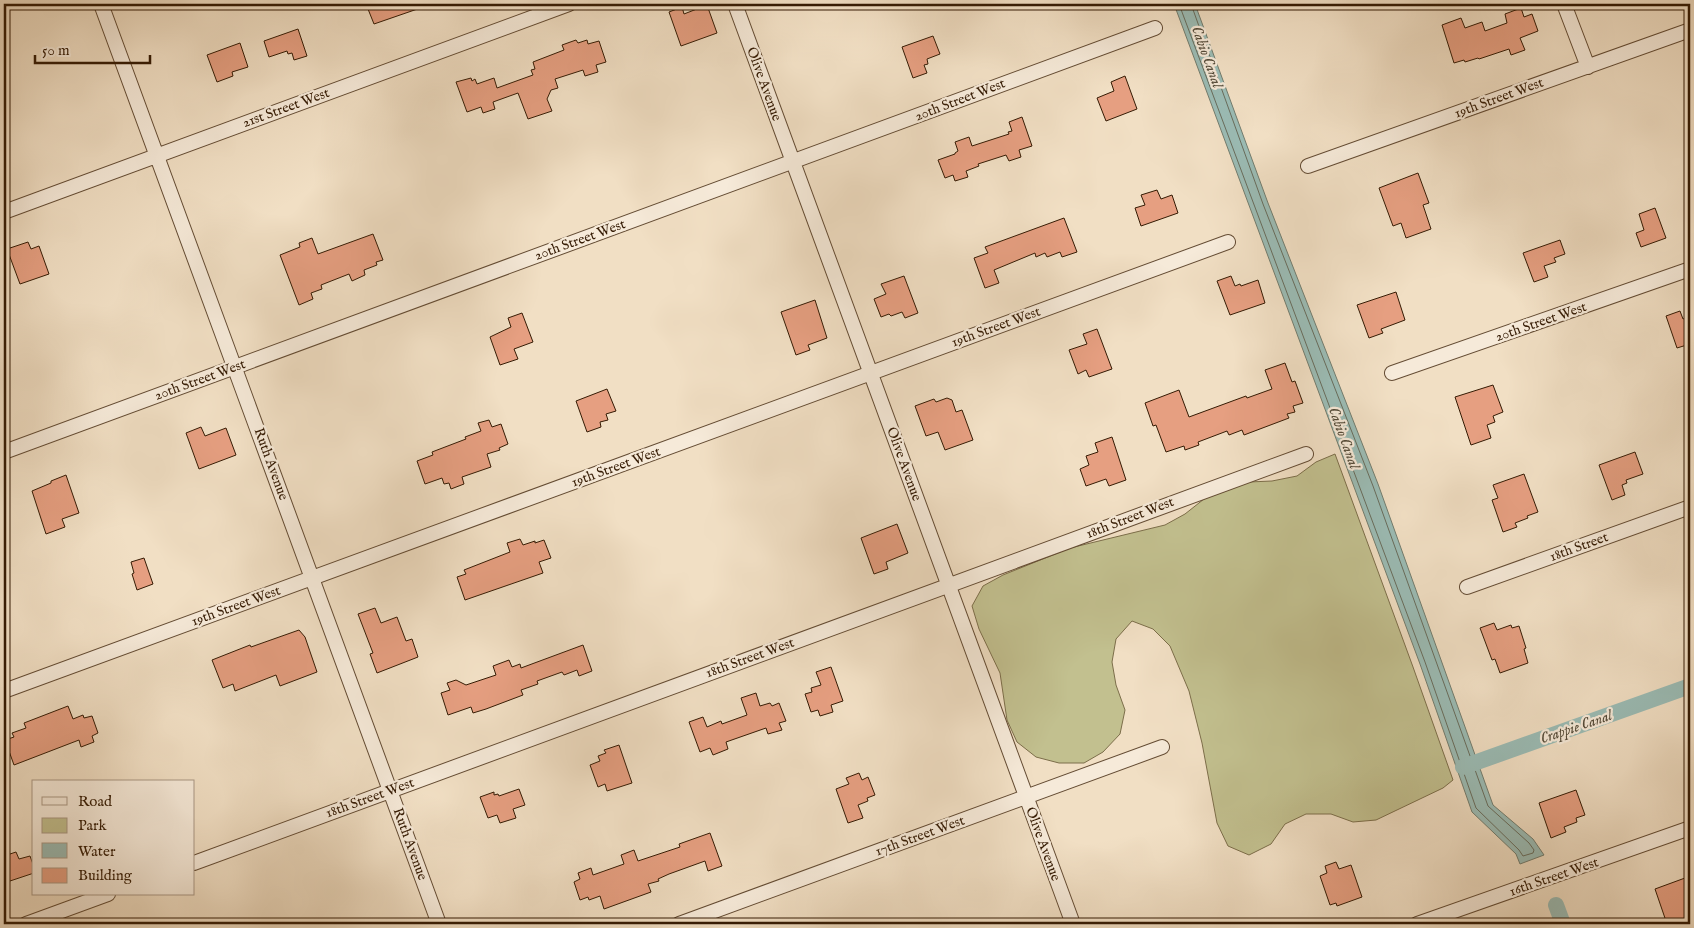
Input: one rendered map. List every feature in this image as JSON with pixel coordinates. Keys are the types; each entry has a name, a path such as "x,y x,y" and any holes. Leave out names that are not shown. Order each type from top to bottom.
{"street":[{"name":"Ruth Avenue","path":"101,4 439,924"},
{"name":"21st Street West","path":"4,212 569,4"},
{"name":"Olive Avenue","path":"735,4 947,586 1073,924"},
{"path":"1564,4 1588,66"},
{"name":"20th Street West","path":"4,452 1155,28"},
{"name":"19th Street West","path":"1308,166 1690,30"},
{"name":"19th Street West","path":"4,691 1228,242"},
{"name":"20th Street West","path":"1392,373 1690,269"},
{"name":"18th Street West","path":"195,862 1187,496 1306,454"},
{"name":"18th Street","path":"1467,587 1690,507"},
{"name":"17th Street West","path":"679,924 1162,747"},
{"name":"16th Street West","path":"1417,924 1690,828"},
{"path":"26,924 103,896"}],"green space":[{"path":"1335,454 1453,780 1443,788 1376,820 1353,822 1331,814 1306,814 1285,824 1271,844 1249,855 1228,846 1217,823 1202,743 1189,691 1170,646 1153,629 1132,621 1116,639 1112,662 1116,685 1125,710 1120,734 1103,752 1084,763 1059,763 1036,757 1017,742 1007,720 1000,673 979,629 972,606 983,586 1003,575 1070,548 1165,525 1185,514 1204,499 1226,489 1249,482 1272,481 1297,476 1316,462"}],"water":[{"path":"1174,4 1195,4 1268,203 1378,484 1493,805 1533,839 1544,855 1520,864 1516,854 1472,812 1420,664"}],"building":[{"path":"366,4 429,4 429,5 374,24"},
{"path":"707,5 717,33 681,46 669,12 682,7 684,14"},
{"path":"1521,8 1524,17 1532,14 1538,31 1520,38 1525,50 1511,55 1509,49 1479,59 1454,63 1442,25 1461,18 1465,28 1482,22 1485,31 1507,23 1505,14"},
{"path":"298,29 307,56 294,60 292,53 288,54 287,51 269,57 264,41"},
{"path":"933,36 940,54 927,59 928,64 924,65 927,73 913,78 902,47"},
{"path":"576,40 578,43 587,40 588,44 599,41 606,62 596,65 598,72 585,76 583,70 555,79 558,88 551,90 547,99 552,111 528,119 518,93 493,102 495,109 483,113 481,107 467,112 456,82 471,78 472,81 475,79 477,84 494,78 497,88 533,75 531,70 535,69 533,62 564,50 562,45"},
{"path":"240,43 248,67 232,72 233,76 217,82 207,55"},
{"path":"1125,76 1137,109 1106,121 1097,98 1114,91 1111,82"},
{"path":"1022,117 1032,146 1019,150 1021,157 1009,161 1006,155 978,164 979,166 966,171 968,177 955,181 953,175 945,178 938,160 955,154 958,151 955,142 969,137 972,146 1009,134 1008,132 1012,131 1009,122"},
{"path":"1418,173 1429,203 1423,205 1431,229 1406,238 1401,223 1393,226 1379,188"},
{"path":"1157,190 1161,199 1172,195 1178,213 1141,226 1135,208 1145,205 1141,195"},
{"path":"1655,208 1666,238 1641,247 1636,233 1644,230 1639,214"},
{"path":"1064,218 1077,252 1062,257 1060,252 1047,257 1045,253 1036,257 1035,253 994,270 999,283 985,288 974,258 988,253 985,247"},
{"path":"373,234 383,260 376,262 377,265 364,270 365,275 352,281 349,274 321,285 322,289 311,293 313,299 299,305 280,255 300,247 299,243 312,238 318,254"},
{"path":"1560,240 1565,254 1554,258 1556,262 1544,266 1548,277 1534,282 1523,253"},
{"path":"28,242 31,249 39,246 49,274 20,284 7,249"},
{"path":"904,276 918,313 905,318 902,312 881,317 874,299 886,294 881,284"},
{"path":"1231,276 1235,286 1240,284 1241,286 1258,280 1265,303 1230,315 1217,281"},
{"path":"1396,292 1405,320 1381,329 1383,333 1369,338 1357,305"},
{"path":"815,300 827,338 808,345 810,350 796,355 781,312"},
{"path":"1680,311 1683,319 1690,316 1690,344 1677,348 1666,316"},
{"path":"522,313 533,342 514,349 518,359 500,365 490,337 511,327 508,318"},
{"path":"1097,329 1112,369 1089,377 1086,370 1078,374 1069,350 1087,344 1083,334"},
{"path":"1285,363 1292,382 1295,381 1303,403 1293,406 1295,412 1287,414 1289,418 1244,435 1242,430 1229,435 1227,431 1198,442 1199,445 1185,450 1184,446 1166,452 1156,425 1153,426 1145,403 1179,390 1189,417 1246,396 1247,398 1272,389 1265,370"},
{"path":"1493,385 1503,412 1493,416 1495,422 1487,425 1491,438 1471,445 1455,397"},
{"path":"607,389 616,411 606,414 608,420 600,422 601,427 587,432 576,401"},
{"path":"947,398 952,400 956,412 962,410 973,440 945,450 938,432 926,436 915,406 934,399 936,402"},
{"path":"489,420 492,427 501,424 508,444 499,448 500,450 487,454 491,467 462,477 464,484 451,489 449,483 444,484 442,478 425,484 417,461 433,455 432,452 481,431 478,423"},
{"path":"201,427 205,436 226,428 236,455 199,469 186,433"},
{"path":"1112,437 1126,480 1109,486 1106,479 1086,486 1080,469 1089,465 1086,456 1098,452 1095,443"},
{"path":"1635,452 1643,474 1626,480 1627,483 1622,485 1625,495 1612,500 1599,465"},
{"path":"1524,474 1538,512 1515,523 1517,527 1503,532 1492,500 1498,498 1493,485"},
{"path":"66,475 79,513 62,519 65,527 46,534 32,491"},
{"path":"897,524 908,553 886,562 888,569 874,574 861,538"},
{"path":"520,539 523,545 544,540 551,558 539,562 543,573 465,600 457,577 466,574 464,570 510,552 507,543"},
{"path":"144,558 153,584 137,590 132,574 134,573 131,562"},
{"path":"375,608 381,623 397,617 406,641 412,639 418,657 377,673 370,654 373,653 358,614"},
{"path":"1494,623 1497,630 1511,625 1512,628 1519,626 1526,648 1524,649 1528,663 1500,673 1495,659 1492,660 1480,628"},
{"path":"299,630 305,637 317,672 280,686 276,675 235,691 233,684 223,688 212,660 250,645 251,647"},
{"path":"583,645 592,671 579,676 577,670 564,675 562,672 537,681 538,684 521,690 523,695 486,709 473,713 471,707 448,715 441,693 450,690 447,683 456,680 466,685 496,675 493,666 509,660 512,667 520,664 521,668"},
{"path":"831,667 843,701 831,705 833,712 820,716 818,710 811,712 805,694 812,692 811,688 821,685 816,672"},
{"path":"756,693 760,706 770,703 772,706 779,703 786,721 779,723 782,730 768,734 766,728 726,742 728,749 713,755 710,748 700,752 689,722 703,717 707,727 721,721 722,724 747,715 741,698"},
{"path":"68,706 73,719 83,715 84,718 92,716 98,733 92,736 94,742 81,747 79,740 14,765 5,740 14,737 12,733 26,728 24,723"},
{"path":"619,745 632,783 607,791 605,784 598,787 590,765 600,761 598,756 606,753 604,750"},
{"path":"859,773 862,780 868,777 875,795 867,798 868,801 858,805 863,818 848,823 836,789 849,784 846,778"},
{"path":"519,789 525,805 513,809 516,818 500,823 497,815 488,818 480,797 494,792 494,795 498,794 499,796"},
{"path":"1576,790 1585,815 1576,818 1577,822 1564,827 1566,832 1551,838 1539,803"},
{"path":"710,833 722,866 708,871 705,861 669,874 658,879 659,881 648,884 651,892 604,909 600,896 589,900 588,897 580,900 574,882 580,879 578,873 591,868 593,875 624,864 621,855 634,850 638,861 680,847 679,844"},
{"path":"16,852 19,859 30,856 32,874 4,883 4,856"},
{"path":"1336,862 1339,869 1351,865 1362,897 1337,906 1336,903 1330,905 1320,876 1327,873 1325,866"},
{"path":"1685,878 1686,880 1690,878 1690,917 1667,924 1655,889"}],"waterway":[{"name":"Crappie Canal","path":"1463,767 1690,686"},
{"name":"Cabio Canal","path":"1556,905 1563,924"}]}
